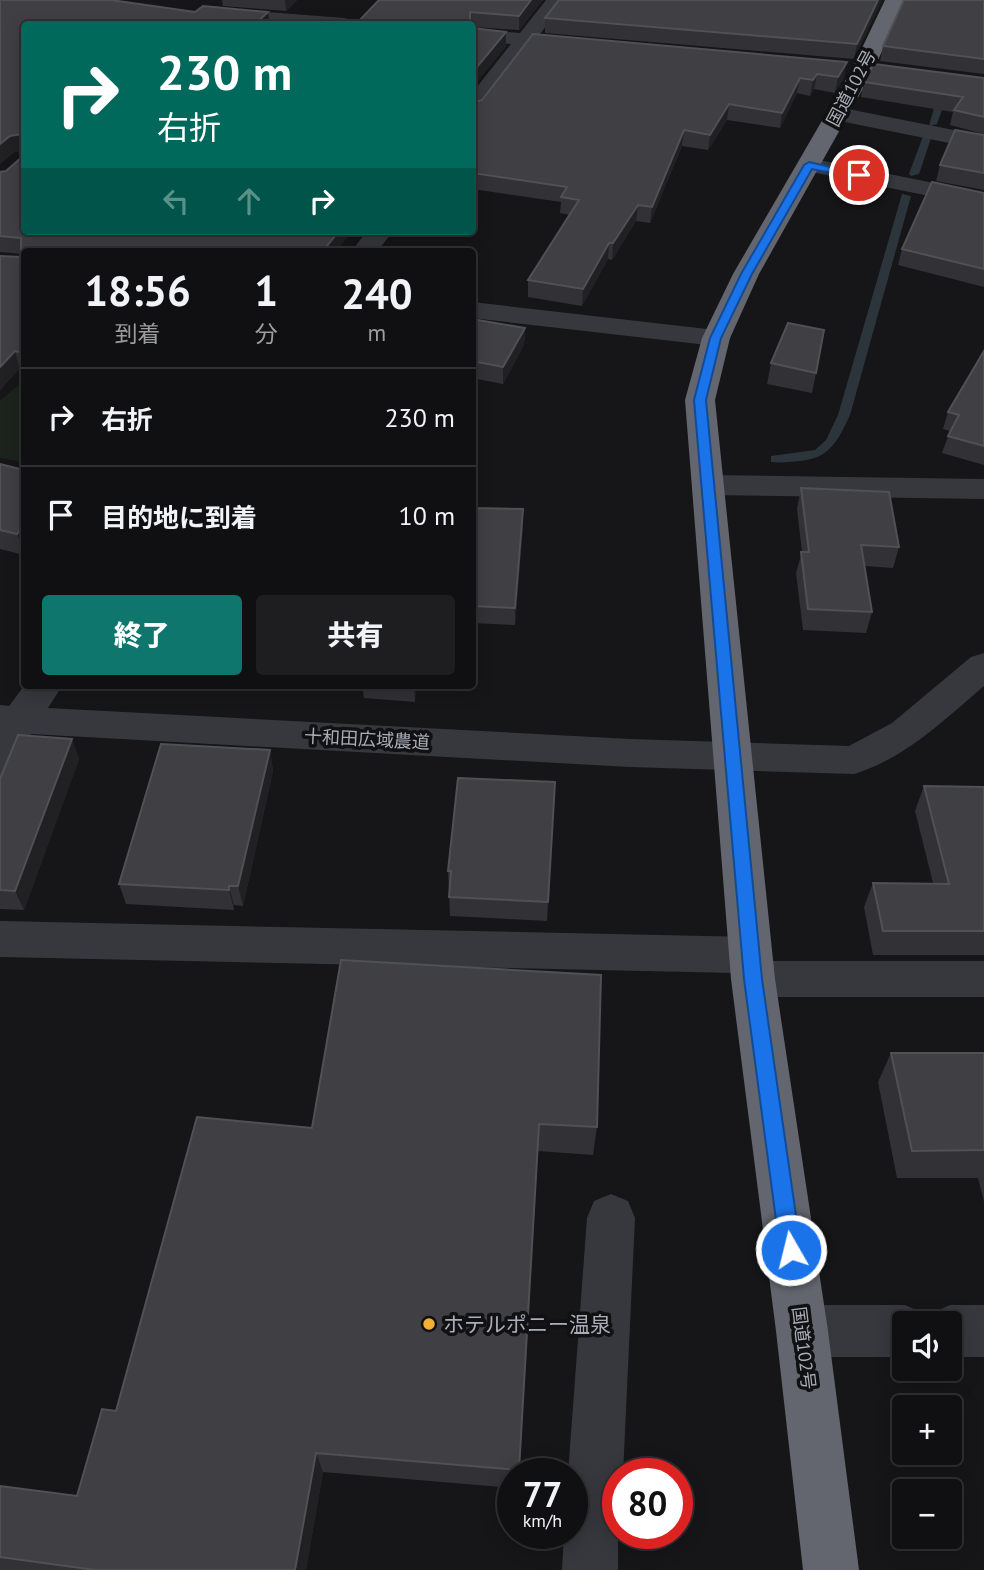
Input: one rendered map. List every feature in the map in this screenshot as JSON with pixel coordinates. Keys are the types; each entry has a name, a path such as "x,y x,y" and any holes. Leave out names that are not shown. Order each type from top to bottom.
{"highway":[{"name":"国道102号","path":"831,1570 802,1331 752,967 700,400 716,338 746,274 863,69 895,0"}],"street":[{"path":"210,0 195,13 303,21"},
{"path":"476,104 555,0"},
{"path":"476,35 607,46"},
{"path":"838,114 984,143"},
{"path":"809,165 984,200"},
{"path":"476,310 716,338"},
{"path":"708,485 984,489"},
{"name":"十和田広域農道","path":"10,720 854,761 905,733 984,666"},
{"path":"0,764 10,720 41,689"},
{"path":"0,939 752,967 984,979"},
{"path":"590,1570 611,1218"},
{"path":"802,1331 892,1331"},
{"path":"962,1331 984,1331"}],"shaded area":[{"path":"21,383 21,462 0,458 0,401"}],"building":[{"path":"0,0 111,0 195,12 203,6 268,12 258,21 21,21 21,134 10,136 0,144"},
{"path":"379,0 531,0 519,16 470,12 470,21 359,21"},
{"path":"559,0 878,0 857,44 545,18"},
{"path":"904,0 984,0 984,59 883,46"},
{"path":"476,28 506,32 476,68"},
{"path":"533,34 847,62 838,77 817,74 813,80 800,78 782,113 729,104 710,135 684,130 652,207 638,205 613,243 609,243 583,289 528,280 579,200 561,197 567,187 476,174 476,102 482,100"},
{"path":"874,64 984,78 984,117 954,110 963,97 864,82"},
{"path":"955,130 984,135 984,173 940,165"},
{"path":"21,158 21,235 336,235 327,246 328,248 21,248 21,238 0,236 0,172 6,171"},
{"path":"932,182 984,193 984,269 902,249"},
{"path":"0,256 21,257 21,352 15,351 0,367"},
{"path":"476,320 525,328 503,367 476,362"},
{"path":"788,323 824,330 816,373 771,363"},
{"path":"984,351 984,446 948,436 959,415 948,412"},
{"path":"0,464 21,469 21,528 17,534 0,530"},
{"path":"801,488 889,492 899,547 861,545 872,612 808,609 801,552 809,552"},
{"path":"476,508 523,509 515,608 476,606"},
{"path":"18,735 72,739 15,891 0,890 0,779"},
{"path":"161,744 270,750 238,886 229,886 229,890 119,884"},
{"path":"458,778 555,782 548,902 449,897 451,871 448,871"},
{"path":"924,786 984,787 984,931 883,931 873,883 949,884"},
{"path":"341,960 601,975 597,1127 539,1124 520,1458 497,1458 497,1468 316,1453 295,1570 95,1570 0,1557 0,1486 77,1496 102,1409 116,1411 197,1117 312,1128"},
{"path":"891,1053 984,1053 984,1150 912,1151"}],"waterway":[{"path":"932,124 943,93"},
{"path":"914,174 926,138"},
{"path":"775,459 820,453 837,430 844,415 906,196"}],"place":[{"name":"ホテルポニー温泉","path":"429,1324"}],"route":[{"path":"791,1250 753,979 729,692 700,400 716,338 746,274 809,165 859,175"}]}
